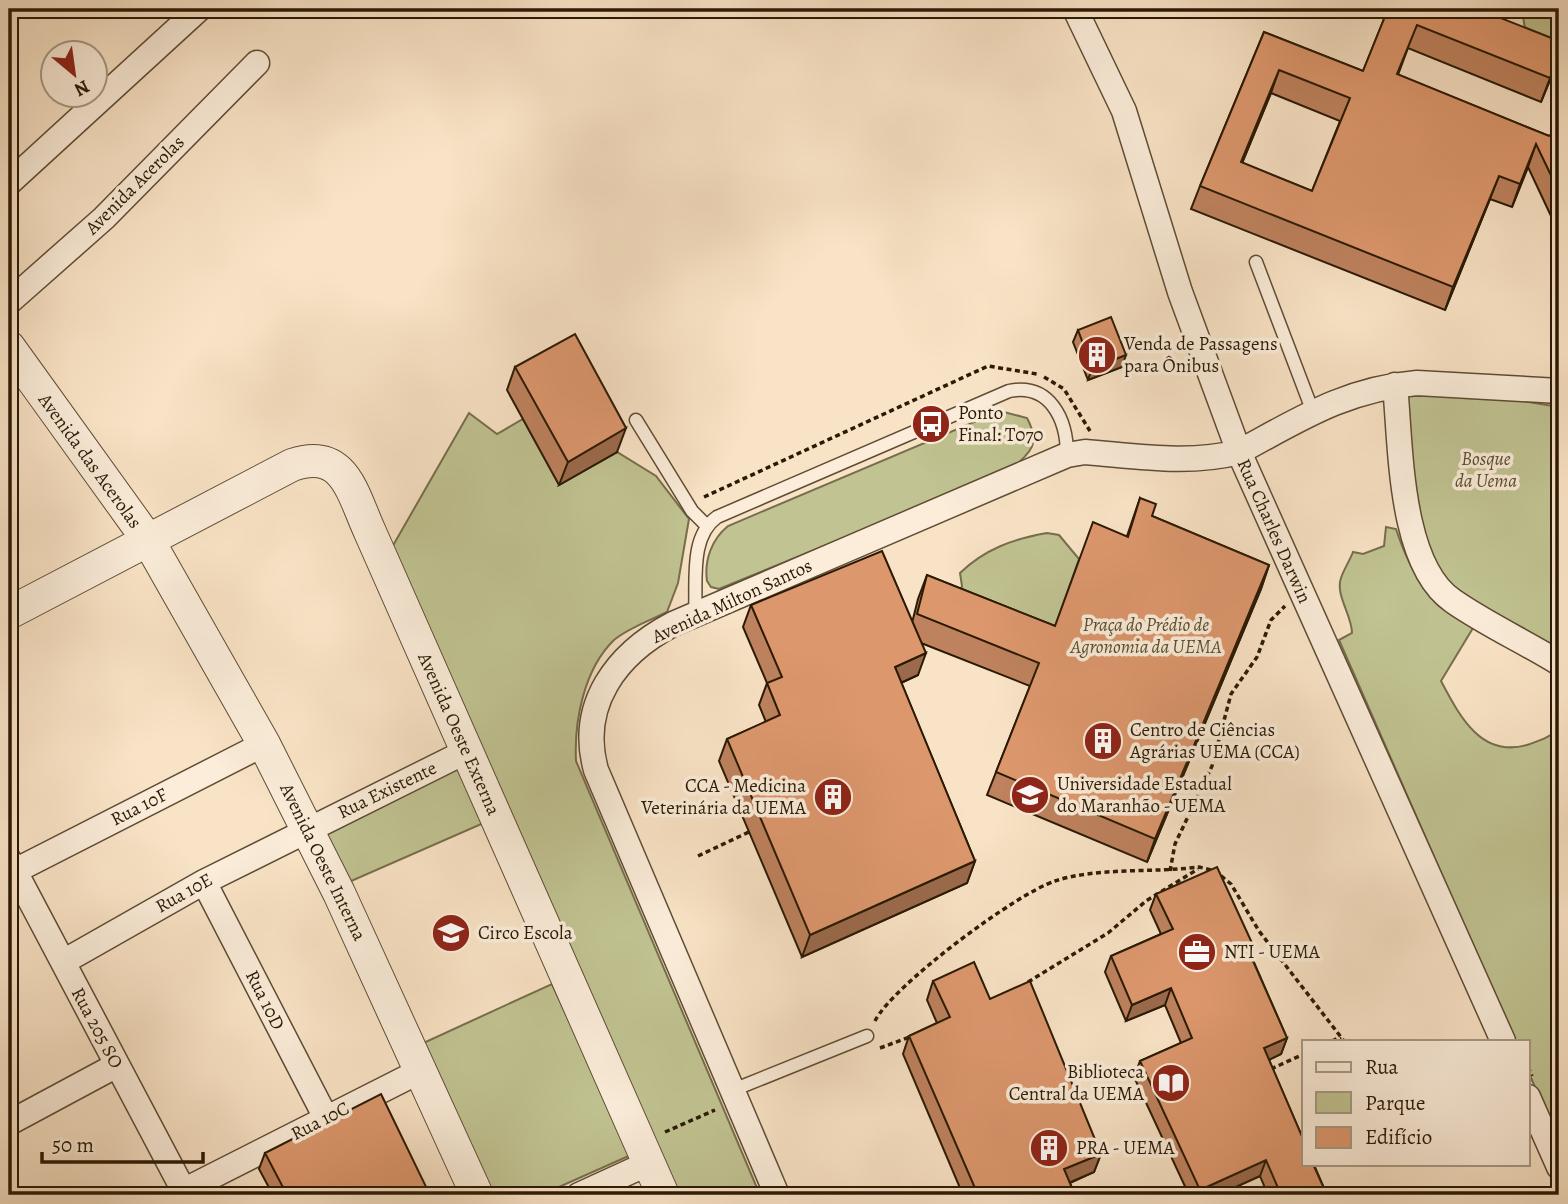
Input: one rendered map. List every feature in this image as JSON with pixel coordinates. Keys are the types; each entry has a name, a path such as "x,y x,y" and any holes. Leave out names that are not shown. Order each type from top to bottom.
{"street":[{"path":"9,184 199,9"},
{"name":"Rua Charles Darwin","path":"1075,9 1124,111 1180,292 1239,452 1503,1040"},
{"name":"Avenida Acerolas","path":"9,302 104,219 257,63"},
{"name":"Avenida das Acerolas","path":"9,347 148,540"},
{"name":"Avenida Milton Santos","path":"777,1195 596,770 590,750 591,718 603,690 624,661 655,634 695,614 1067,454 1199,459 1239,452 1343,397 1395,385 1417,383 1559,391"},
{"path":"1395,385 1410,526 1425,569 1452,600 1559,663"},
{"name":"Avenida Oeste Externa","path":"148,540 292,464 311,460 331,463 349,486 663,1195"},
{"path":"9,613 148,540"},
{"name":"Avenida Oeste Interna","path":"148,540 264,744 308,828 477,1195"},
{"name":"Rua 10F","path":"11,868 264,744"},
{"name":"Rua Existente","path":"308,828 467,751"},
{"name":"Rua 10E","path":"63,962 204,882 308,828"},
{"name":"Rua 205 SO","path":"11,868 184,1193"},
{"name":"Rua 10D","path":"204,882 326,1118"},
{"path":"9,1123 117,1065"},
{"name":"Rua 10C","path":"184,1193 420,1071"},
{"path":"1530,1102 1559,1167"},
{"path":"579,1195 645,1153"}],"lane":[{"path":"1256,262 1313,412"},
{"path":"695,614 698,540 706,525 729,512 1009,391 1031,391 1056,408 1065,426 1067,454"},
{"path":"636,420 692,511 706,525"},
{"path":"735,1095 867,1036"}],"path":[{"path":"692,511 708,493 988,366 1032,372 1051,379 1064,389 1103,454"},
{"path":"1170,871 1175,844 1212,766 1231,694 1256,657 1271,620 1289,603"},
{"path":"698,856 749,832"},
{"path":"1023,985 1108,933 1146,901 1200,867"},
{"path":"867,1036 879,1013 931,963 982,926 1054,881 1200,867 1222,876 1231,884 1245,909 1343,1039"},
{"path":"1236,913 1245,909"},
{"path":"1262,1074 1302,1055"},
{"path":"645,1153 735,1095"}],"green space":[{"path":"1522,9 1559,9 1559,56 1525,29"},
{"name":"Bosque da Uema","path":"1408,396 1492,396 1559,407 1559,649 1469,598 1437,573 1418,543"},
{"path":"1000,411 1027,418 1033,435 1029,452 1011,469 719,589 711,587 707,581 710,550 728,526"},
{"path":"469,413 497,434 523,419 559,485 617,452 656,476 689,519 678,583 667,612 614,640 588,680 579,713 576,761 760,1195 678,1195 391,549"},
{"path":"1386,527 1396,529 1409,562 1424,586 1445,607 1473,628 1441,681 1456,708 1475,732 1486,741 1513,747 1542,740 1559,729 1559,1143 1530,1076 1530,1040 1515,1040 1339,640 1352,633 1340,585 1353,552 1363,554 1384,546"},
{"path":"1047,533 1059,535 1079,559 1047,649 958,599 962,586 960,573 979,557 1000,546"},
{"path":"461,763 486,822 349,882 319,829"},
{"path":"552,984 631,1155 541,1195 489,1195 419,1045"}],"building":[{"path":"1388,9 1478,9 1559,41 1559,55 1550,78 1417,25 1397,74 1549,136 1559,131 1559,192 1536,144 1520,184 1499,176 1453,287 1200,186 1264,32 1363,71","holes":["1279,70 1350,98 1312,191 1241,162"]},
{"path":"1111,317 1126,355 1092,368 1078,330"},
{"path":"575,334 626,428 568,462 515,367"},
{"name":"Centro de Ciências Agrárias UEMA (CCA)","path":"1140,498 1156,504 1152,516 1269,565 1155,839 996,772 1039,663 917,614 927,575 1055,626 1093,522 1128,537"},
{"name":"CCA - Medicina Veterinária da UEMA","path":"882,551 926,653 895,667 975,861 810,935 727,739 780,715 767,683 782,677 751,605"},
{"path":"1217,867 1252,943 1246,945 1287,1038 1264,1048 1302,1136 1302,1166 1314,1166 1327,1195 1281,1195 1266,1160 1200,1190 1140,1061 1192,1038 1171,988 1132,1005 1111,956 1173,929 1156,894"},
{"path":"974,962 990,999 1030,981 1101,1154 1064,1169 1075,1195 1020,1195 1016,1187 997,1195 978,1195 909,1036 950,1017 933,981"},
{"path":"381,1094 430,1195 287,1195 265,1153"}],"place":[{"name":"Venda de Passagens para Ônibus","path":"1097,355"},
{"name":"Ponto Final: T070","path":"931,424"},
{"name":"Centro de Ciências Agrárias UEMA (CCA)","path":"1103,741"},
{"name":"Universidade Estadual do Maranhão - UEMA","path":"1030,795"},
{"name":"CCA - Medicina Veterinária da UEMA","path":"833,797"},
{"name":"Circo Escola","path":"451,933"},
{"name":"NTI - UEMA","path":"1197,952"},
{"name":"Biblioteca Central da UEMA","path":"1171,1083"},
{"name":"PRA - UEMA","path":"1049,1148"}],"park label":[{"name":"Praça do Prédio de Agronomia da UEMA","path":"1146,636"}]}
